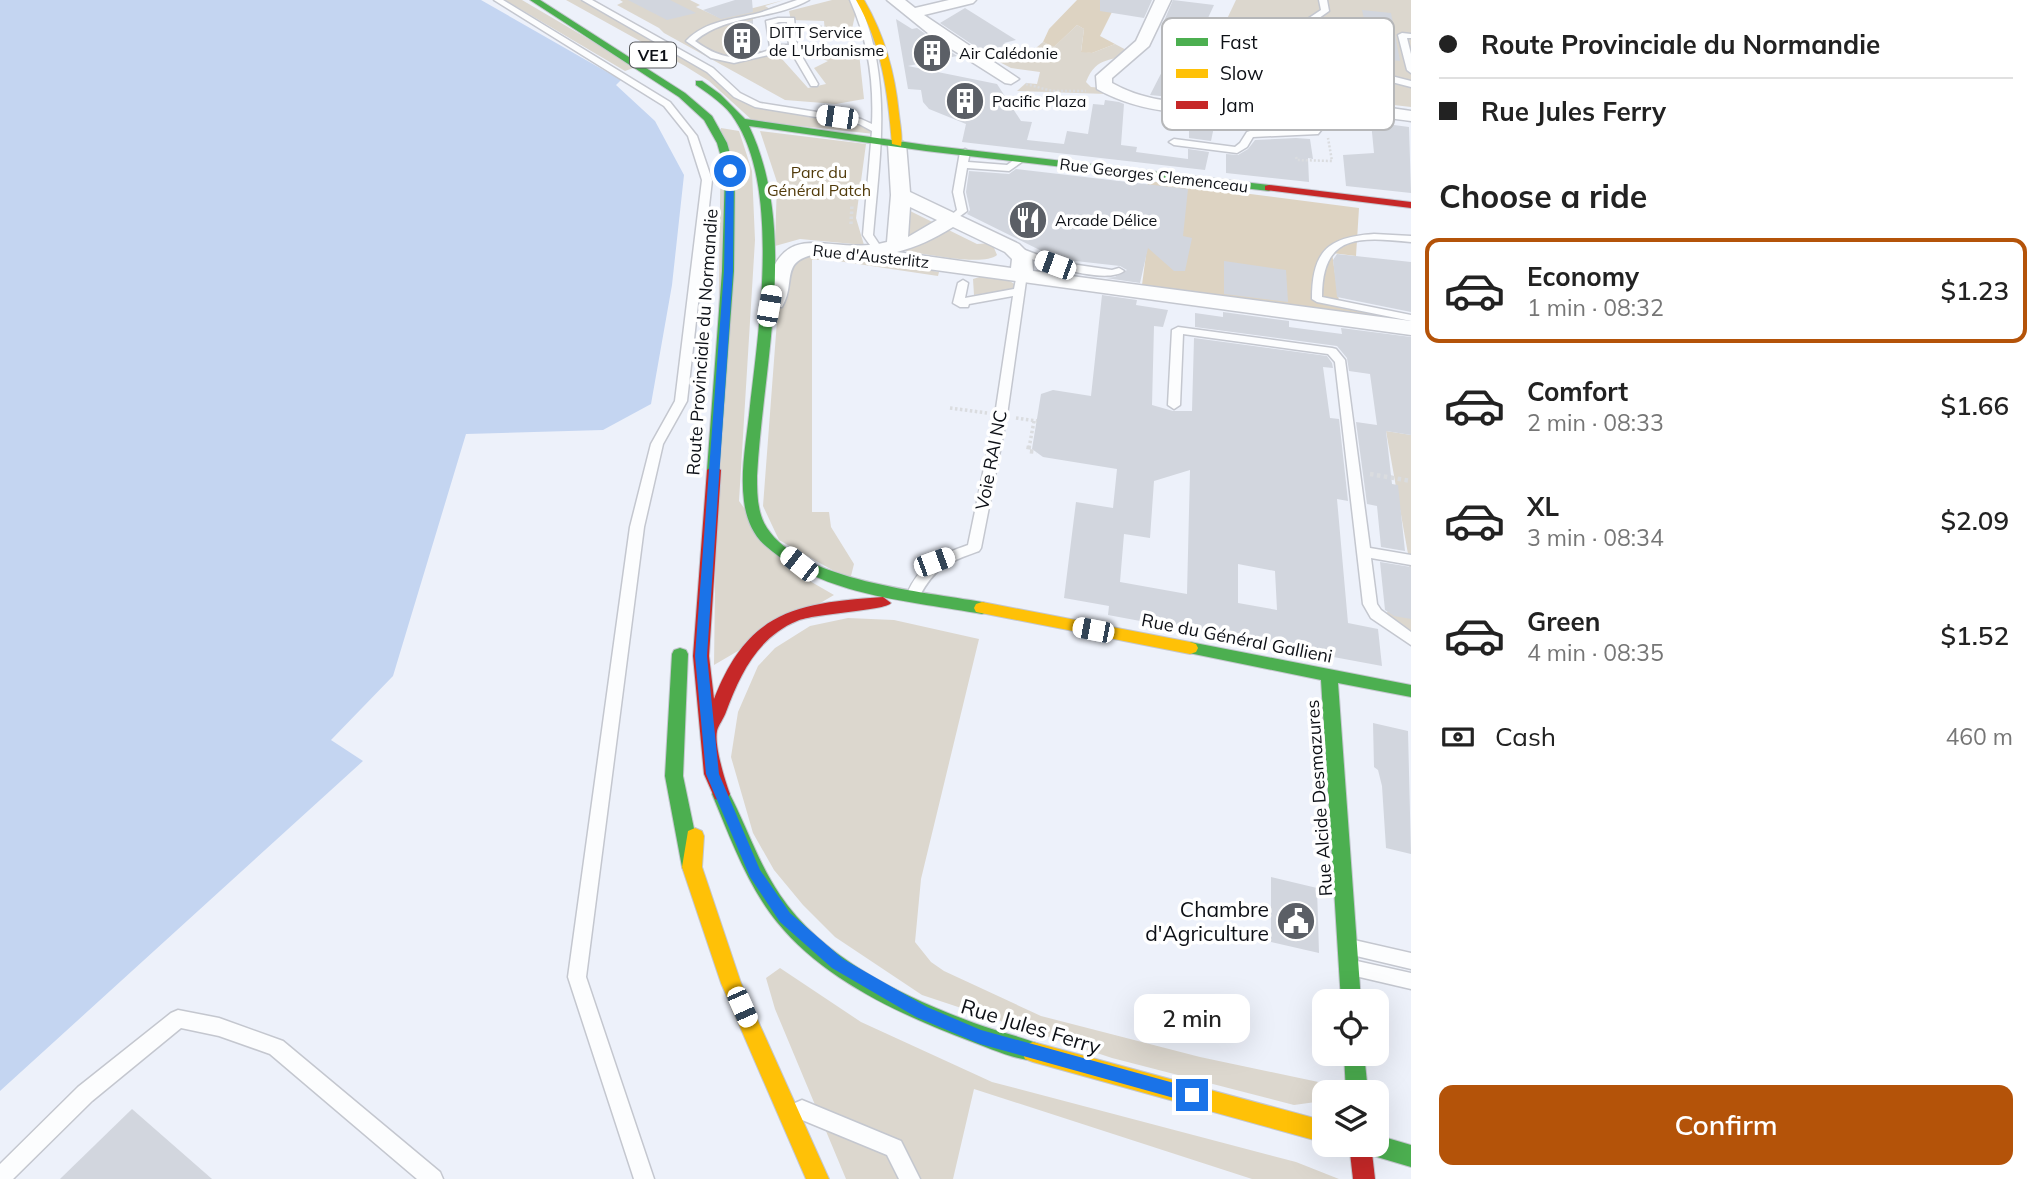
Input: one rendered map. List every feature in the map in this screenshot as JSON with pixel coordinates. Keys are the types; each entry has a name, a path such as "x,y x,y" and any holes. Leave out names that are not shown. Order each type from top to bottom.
{"main road":[{"name":"Route Provinciale du Normandie","path":"534,0 653,74 708,118 722,143 730,171 728,271 701,656 707,741"},
{"name":"VE1","path":"555,0 683,71 744,125 758,160 767,232 762,324"},
{"path":"864,11 886,70 883,140"},
{"path":"653,74 679,80 729,123 744,125"},
{"name":"Rue Georges Clemenceau","path":"744,125 883,140 965,159 1021,159 1131,176 1411,205"},
{"name":"Rue du Général Gallieni","path":"762,324 750,480 753,516 763,532 799,564 842,580 1411,691"},
{"path":"696,494 718,396"},
{"name":"Rue du Général Gallieni","path":"713,774 707,741 725,684 744,649 764,631 788,616 813,608 847,603 973,607"},
{"path":"681,642 674,776 692,867 731,983 818,1179"},
{"name":"Rue Alcide Desmazures","path":"1329,675 1349,989"},
{"path":"692,867 701,802 713,774"},
{"name":"Rue Jules Ferry","path":"713,774 755,873 785,918 837,964 922,1012 980,1037 1312,1128"},
{"path":"1389,1150 1411,1156"},
{"path":"1361,1157 1364,1179"}],"street":[{"path":"895,0 940,35 1011,79"},
{"path":"914,13 954,6 968,0"},
{"path":"1162,104 1132,101 1103,85 1104,76 1143,43 1163,0"},
{"path":"883,140 901,195 899,248"},
{"path":"883,140 886,232 899,248"},
{"path":"901,195 1012,248 1022,257 1021,283"},
{"path":"899,248 952,219"},
{"name":"Rue d'Austerlitz","path":"762,324 772,309 780,271 789,254 800,249 818,248 899,248 963,284 1021,283 1411,328"}],"lane":[{"path":"498,0 667,104 692,136 707,180 681,401 657,444 637,527 577,977 644,1179"},
{"path":"586,0 710,70 737,95 758,105 861,122 883,140"},
{"path":"793,48 730,63 690,41 697,34 727,21 805,0"},
{"path":"854,0 864,11 883,140"},
{"path":"1315,18 1325,11 1323,0"},
{"path":"788,5 793,48 814,84"},
{"path":"781,49 774,47 769,23 791,20"},
{"path":"1411,36 1402,35 1411,68"},
{"path":"872,58 886,70"},
{"path":"1394,80 1411,84"},
{"path":"1174,142 1237,150 1250,134 1315,132"},
{"path":"952,219 962,211 958,192 965,159"},
{"path":"1411,239 1372,234 1341,243 1324,255 1315,275 1317,299 1411,318"},
{"path":"1012,248 1055,265 1112,273 1119,271"},
{"path":"972,308 963,284 1021,283"},
{"name":"Voie RAI NC","path":"914,594 919,578 934,562 974,548 1001,415 1021,283"},
{"path":"1174,405 1178,330 1332,351 1341,362 1370,604 1376,614 1411,640"},
{"path":"1364,552 1411,560"},
{"path":"1348,947 1411,961"},
{"path":"1348,967 1411,981"},
{"path":"0,1178 85,1094 178,1019 219,1027 276,1047 433,1179"},
{"path":"785,1103 894,1148 910,1179"}],"path":[{"path":"1011,79 1052,91 1112,92"},
{"path":"1296,157 1297,160 1324,163 1332,161 1328,137 1315,132"},
{"path":"1034,421 1028,451 1037,453"},
{"path":"1355,472 1411,481"}],"green space":[{"path":"505,0 522,0 636,67 625,71"},
{"path":"566,0 580,0 634,29 706,70 754,106 861,124 875,134 753,121 709,81"},
{"path":"620,0 690,0 700,5 696,7 718,17 784,0 765,6 777,13 753,19 753,23 731,23 730,55 752,55 753,50 787,54 791,57 782,59 808,88 826,84 814,68 828,61 807,54 825,54 824,47 853,47 859,53 864,99 836,104 785,100 617,5 623,2"},
{"path":"832,0 851,0 857,7 851,33 825,33 824,21 791,20 789,11"},
{"path":"1236,0 1411,0 1411,107 1394,105 1394,18 1227,18"},
{"path":"1077,25 1084,29 1081,51 1092,53 1115,44 1130,52 1101,63 1090,73 1086,82 1091,87 1103,88 1107,94 1017,91 1026,83 1037,84 1040,72 1011,68 982,53 1023,59 1043,42 1054,47"},
{"path":"721,128 739,131 752,171 755,240 739,501 789,569 834,595 714,665"},
{"name":"Parc du Général Patch","path":"760,131 866,144 856,218 864,245 800,239 775,246 777,182"},
{"path":"906,209 977,244 992,243 997,255 967,260 904,251"},
{"path":"826,253 939,272 938,276 831,260 812,260 812,512 829,512 831,527 854,564 850,580 779,540 763,506 780,281 798,255"},
{"path":"983,276 1008,280 1016,285 1013,289 974,295 973,279"},
{"path":"1386,431 1411,435 1411,634 1386,615 1410,565"},
{"path":"848,618 894,620 979,639 921,879 915,942 931,962 944,971 1041,1016 1200,1057 1312,1081 1312,1103 1294,1105 1112,1058 922,995 835,937 803,905 774,870 753,833 731,757 738,712 758,666 775,648 810,626"},
{"path":"780,968 861,1022 992,1082 1296,1162 1339,1179 1252,1179 974,1089 953,1179 846,1179 775,1009 766,978"}],"shaded area":[{"path":"1077,0 1118,0 1100,36 1115,44 1092,53 1081,52 1084,29 1077,25 1054,47 1043,42 1049,29"},
{"path":"1148,181 1359,208 1356,256 1332,253 1340,308 1411,321 1411,324 1142,285 1147,247 1141,240"}],"water":[{"path":"0,0 481,0 621,80 616,85 655,121 684,175 672,285 651,404 603,430 466,434 393,676 331,740 363,761 0,1091"}],"building":[{"path":"628,0 670,0 696,13 667,20"},
{"path":"735,0 752,0 753,12 721,19 703,10"},
{"path":"1100,0 1152,0 1144,18 1100,11"},
{"path":"1173,0 1214,5 1208,18 1165,18"},
{"path":"965,8 1016,40 1004,43 1009,45 982,51 940,23"},
{"path":"1362,10 1391,13 1392,18 1364,18"},
{"path":"896,19 912,29 917,28 957,56 908,66 997,84 1021,121 1032,122 1027,140 1064,144 1067,131 1088,134 1093,104 1104,105 1105,100 1119,102 1124,104 1121,145 1137,147 1136,152 1188,159 1188,149 1209,152 1205,170 962,142 966,124 929,109 923,102 921,90 908,89"},
{"name":"DITT Service de L'Urbanisme","path":"753,20 753,52 730,54 731,26"},
{"path":"1394,29 1400,61 1394,60"},
{"path":"1162,72 1162,96 1150,95"},
{"path":"1394,125 1409,127 1411,193 1346,186 1343,155 1374,153 1372,130 1394,130"},
{"path":"1189,130 1213,130 1211,141 1189,138"},
{"path":"1310,139 1313,159 1308,158 1309,182 1226,173 1226,154 1238,155 1248,149 1255,140"},
{"path":"1016,169 1188,189 1183,236 1192,238 1185,271 1174,271 1148,248 1140,283 1106,278 1115,277 1127,270 1120,266 1058,259 967,214 970,210 966,192 969,171 1009,174"},
{"path":"1337,254 1411,262 1411,312 1337,297 1333,260"},
{"path":"1224,261 1286,270 1288,302 1224,294"},
{"path":"1102,295 1137,300 1136,305 1168,310 1163,327 1154,326 1152,405 1173,411 1192,411 1194,338 1327,356 1333,368 1323,367 1330,418 1339,419 1348,501 1337,499 1348,623 1378,629 1382,666 1108,615 1109,606 1064,598 1076,502 1113,508 1117,469 1043,457 1032,449 1041,394 1053,390 1091,396","holes":["1190,470 1187,594 1120,582 1124,534 1150,538 1154,481","1238,564 1275,571 1277,610 1238,603"]},
{"path":"1223,312 1289,321 1289,327 1342,334 1341,328 1411,337 1411,435 1386,431 1392,484 1398,485 1405,551 1381,547 1377,506 1367,504 1356,422 1377,425 1370,374 1349,371 1347,358 1337,346 1195,327 1195,313 1223,317"},
{"path":"1380,562 1411,567 1411,619 1394,616 1385,610"},
{"path":"1373,723 1408,731 1411,854 1386,848 1382,786 1378,770 1374,767"},
{"path":"1271,877 1317,888 1319,953 1271,942"},
{"path":"132,1109 212,1179 60,1179"}],"traffic: fast":[{"path":"534,0 682,95 708,118 722,143 730,171 728,271 714,470"},
{"path":"699,83 728,105 742,122 755,150 763,184 768,265 750,476 751,500 759,528 771,543 816,571 871,588 982,608"},
{"path":"743,122 926,148 1269,188"},
{"path":"1190,648 1411,691"},
{"path":"680,654 674,776 692,867"},
{"path":"1329,675 1350,989"},
{"path":"721,794 764,887 784,916 806,939 833,961 898,1000 969,1030 1033,1052"},
{"path":"1355,1066 1356,1080"},
{"path":"1389,1150 1411,1156"}],"traffic: slow":[{"path":"860,0 877,33 888,69 897,144"},
{"path":"982,608 1190,648"},
{"path":"695,836 692,867 731,983 818,1179"},
{"path":"1033,1052 1312,1128"}],"traffic: jam":[{"path":"1269,188 1411,205"},
{"path":"714,470 701,656 713,774 721,794"},
{"path":"713,724 740,663 754,642 772,627 792,616 817,609 883,603"},
{"path":"1361,1157 1364,1179"}],"place":[{"name":"DITT Service de L'Urbanisme","path":"742,41"},
{"name":"Air Calédonie","path":"932,53"},
{"name":"Pacific Plaza","path":"965,101"},
{"name":"Arcade Délice","path":"1028,220"},
{"name":"Chambre d'Agriculture","path":"1296,921"}],"route":[{"path":"730,171 728,271 701,656 707,741 713,774 755,873 785,918 837,964 922,1012 980,1037 1192,1095"}]}
